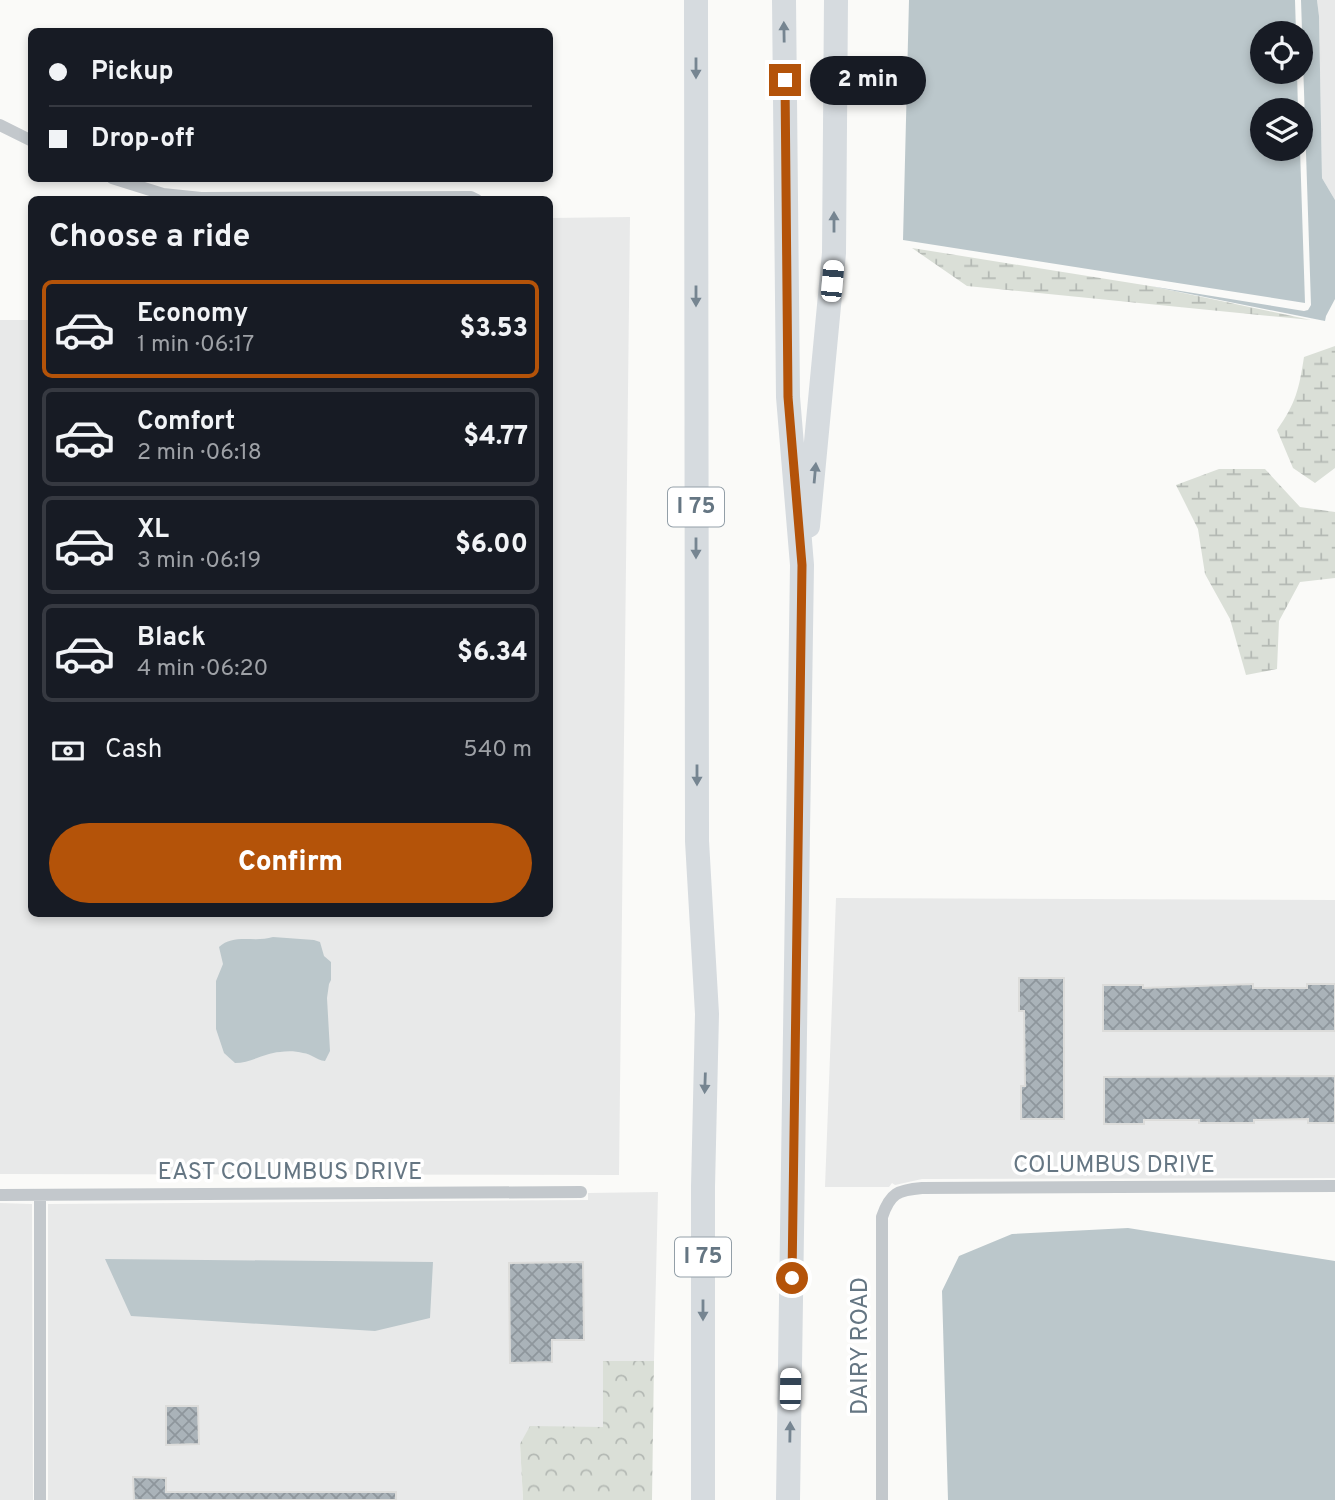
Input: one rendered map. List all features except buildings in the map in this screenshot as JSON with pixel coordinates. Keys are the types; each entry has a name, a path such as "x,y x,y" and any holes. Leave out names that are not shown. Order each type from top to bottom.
{"highway":[{"name":"I 75","path":"696,0 697,841 707,1014 703,1187 703,1500"},
{"path":"784,0 788,397 802,565 788,1500"},
{"path":"802,565 812,502 834,253 836,0"}],"street":[{"path":"0,125 28,139"},
{"path":"125,182 163,194 182,196"},
{"name":"COLUMBUS DRIVE","path":"893,1195 907,1189 922,1188 1335,1186"},
{"name":"EAST COLUMBUS DRIVE","path":"0,1195 580,1192"},
{"path":"40,1195 40,1500"},
{"name":"DAIRY ROAD","path":"882,1500 882,1217 893,1195"}],"shaded area":[{"path":"909,0 1295,0 1296,21 1250,21 1250,84 1297,84 1298,98 1250,98 1250,161 1300,161 1305,303 903,240"},
{"path":"1301,0 1317,0 1322,178 1335,200 1335,299 1325,321 1150,286 1304,311 1311,305 1306,161 1313,161 1313,98 1304,98 1304,84 1313,84 1313,21 1302,21"},
{"path":"1317,0 1335,0 1335,200 1322,178"},
{"path":"630,217 619,1175 0,1174 0,320 28,320 28,917 553,917 553,218"},
{"path":"836,898 1335,900 1335,1178 922,1179 895,1185 892,1183 889,1187 825,1187"},
{"path":"273,937 320,942 324,956 331,962 327,998 330,1051 325,1061 289,1051 235,1063 224,1053 216,1029 216,981 223,964 219,947 231,940"},
{"path":"658,1192 654,1361 604,1361 603,1427 520,1444 523,1500 48,1500 48,1204 588,1200 588,1193"},
{"path":"0,1203 32,1204 33,1500 0,1500"},
{"path":"1128,1228 1335,1261 1335,1500 948,1500 942,1291 959,1256 1012,1234"},
{"path":"105,1259 433,1262 430,1318 375,1331 131,1316"}],"green space":[{"path":"912,248 1150,286 1311,320 967,286"},
{"path":"1335,346 1335,468 1315,483 1293,468 1277,430 1296,395 1304,357"},
{"path":"1219,469 1265,469 1300,507 1335,512 1335,578 1300,582 1279,621 1277,669 1246,675 1230,619 1205,574 1198,529 1176,485"},
{"path":"603,1361 654,1361 652,1500 523,1500 520,1444 530,1426 603,1427"}],"route":[{"path":"785,80 788,397 802,565 792,1278"}]}
